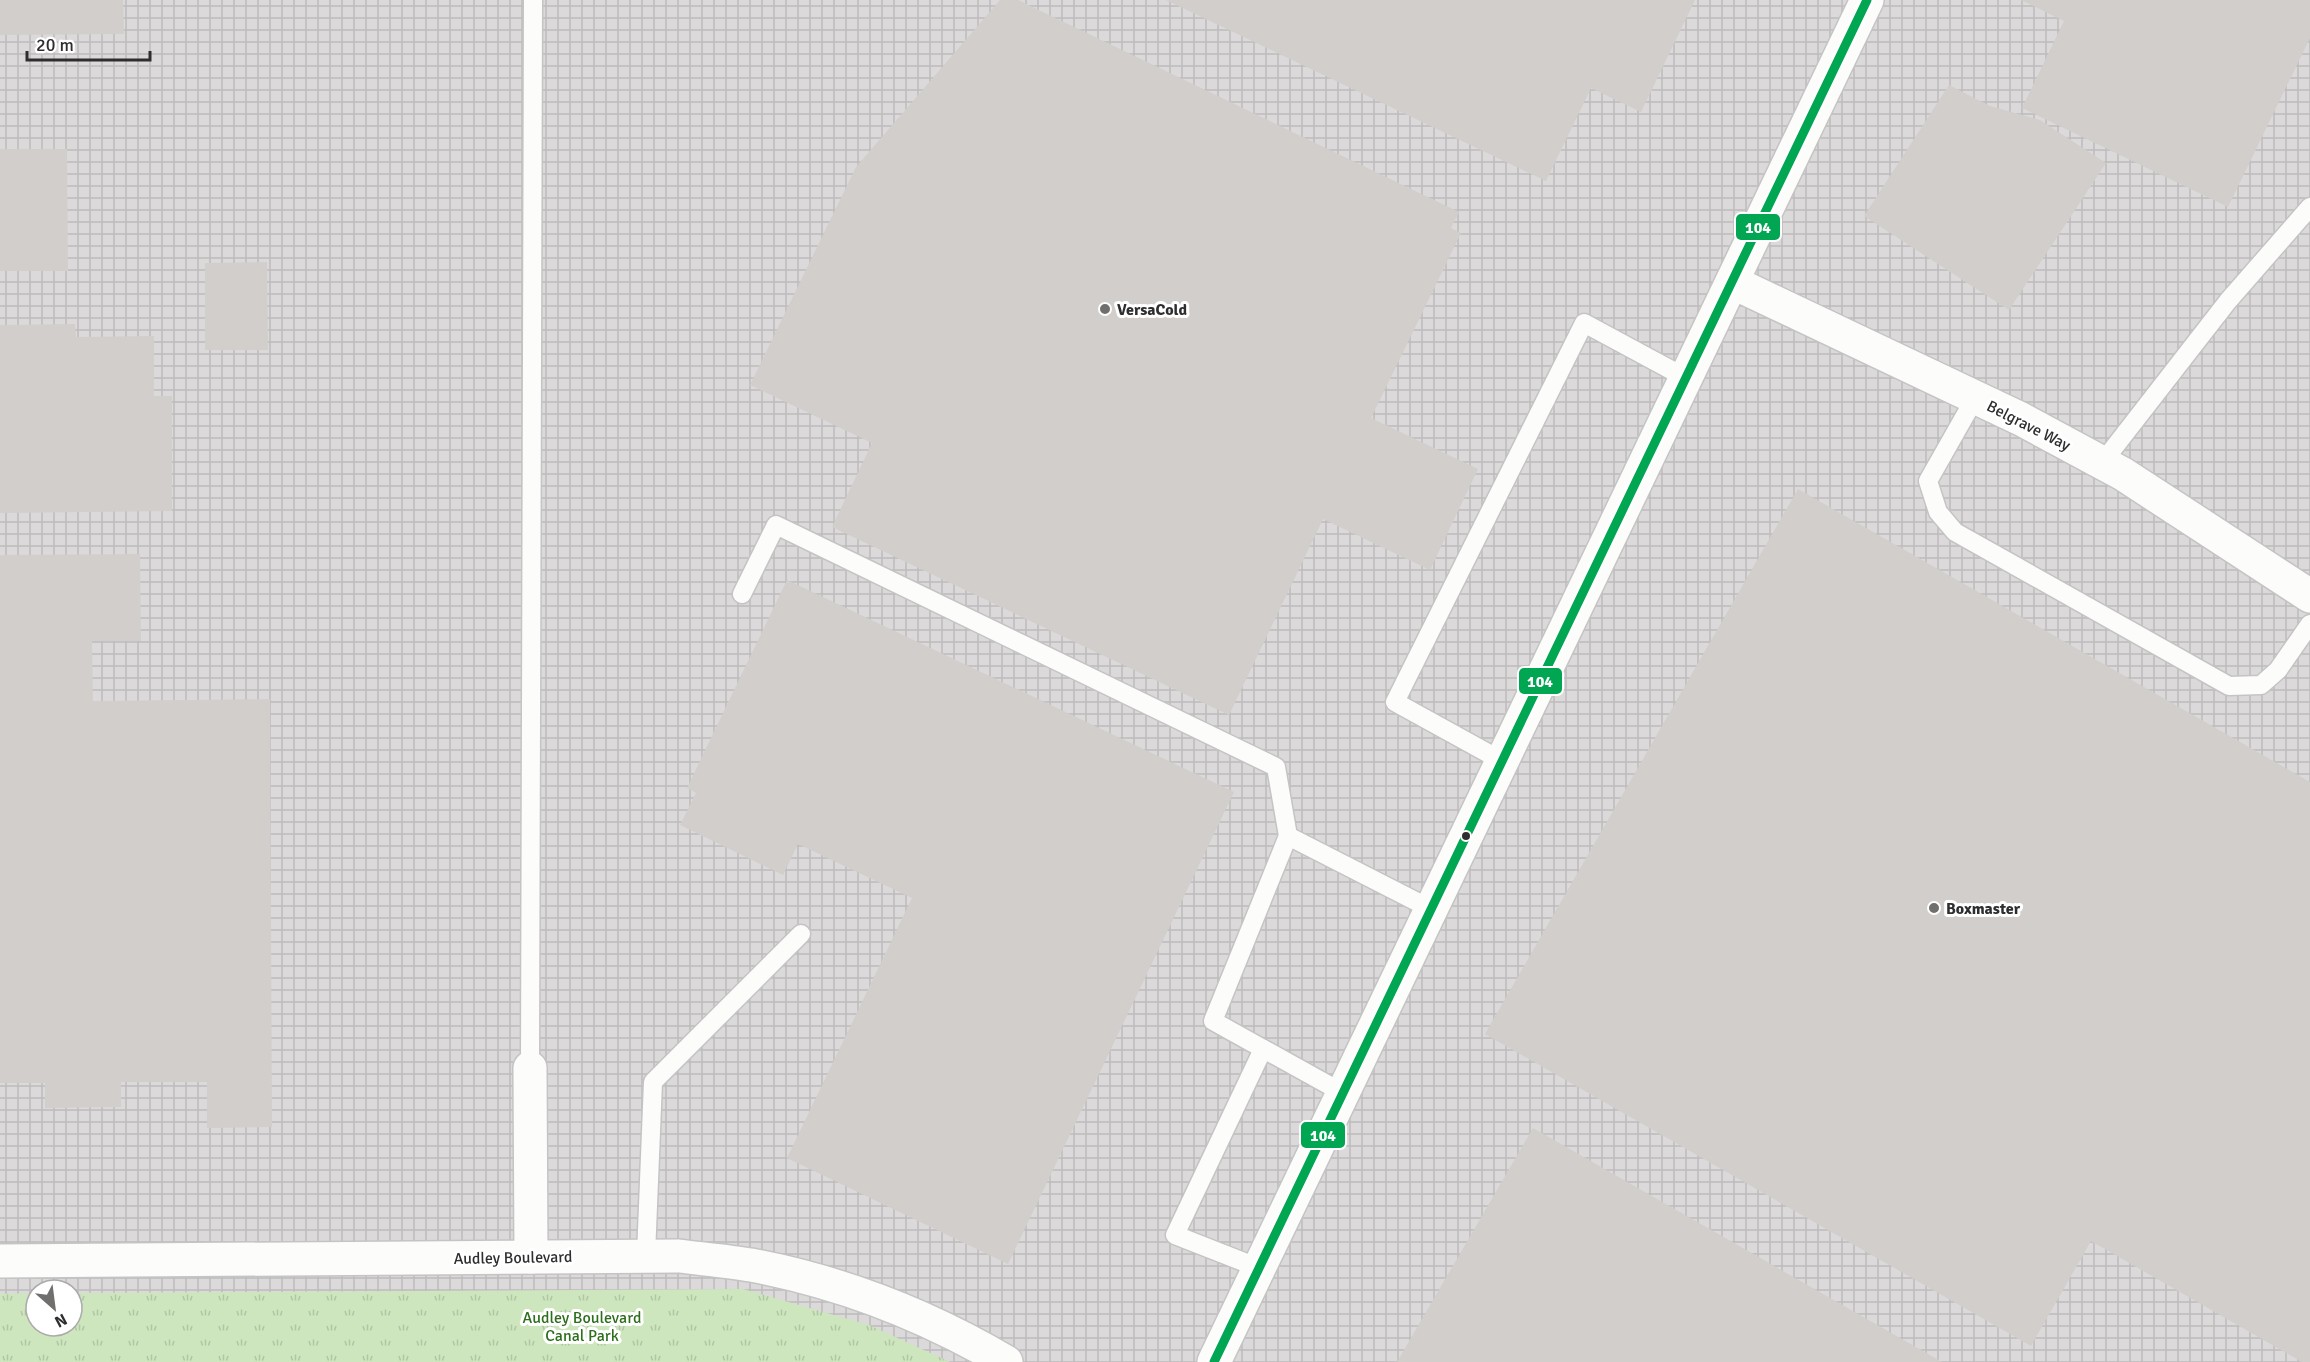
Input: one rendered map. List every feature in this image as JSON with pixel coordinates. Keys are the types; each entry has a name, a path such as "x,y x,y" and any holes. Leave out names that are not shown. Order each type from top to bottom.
{"street":[{"path":"1214,1362 1867,0"},
{"name":"Belgrave Way","path":"1732,282 1975,398 2123,474 2310,596"},
{"path":"530,1068 531,1257"},
{"name":"Audley Boulevard","path":"0,1261 679,1256 752,1265 837,1286 899,1308 1006,1362"}],"lane":[{"path":"530,1068 533,0"},
{"path":"2102,463 2228,301 2310,207"},
{"path":"1502,761 1395,702 1584,323 1686,378"},
{"path":"1975,398 1928,481 1938,512 1955,532 2229,686 2261,685 2278,670 2310,624"},
{"path":"742,594 776,525 1276,767 1288,836 1214,1021 1343,1093"},
{"path":"1288,836 1431,909"},
{"path":"646,1255 653,1082 801,934"},
{"path":"1259,1268 1175,1234 1263,1049"}],"shaded area":[{"path":"0,0 2310,0 2310,1362 0,1362"}],"green space":[{"name":"Audley Boulevard Canal Park","path":"743,1289 869,1325 950,1362 0,1362 0,1294 24,1293 24,1338 84,1338 84,1293"}],"building":[{"path":"0,0 123,0 124,34 0,35"},
{"name":"VersaCold","path":"1000,0 1018,0 1459,212 1451,228 1461,233 1371,418 1478,469 1430,570 1323,519 1229,715 832,527 872,443 750,385 856,167"},
{"path":"1166,0 1695,0 1641,112 1591,88 1546,181"},
{"path":"2021,0 2310,0 2310,38 2228,207 2022,108 2064,21"},
{"path":"1949,85 1990,106 2040,120 2106,163 2009,310 1864,216"},
{"path":"0,149 67,149 68,271 0,271"},
{"path":"267,262 268,350 205,350 205,263"},
{"path":"75,324 76,337 154,336 154,396 172,396 172,511 0,513 0,325"},
{"name":"Boxmaster","path":"1798,489 2310,782 2310,1362 2302,1362 2091,1241 2031,1346 1485,1034"},
{"path":"140,554 141,641 92,641 93,701 270,699 272,1127 207,1128 207,1082 121,1082 121,1107 45,1108 45,1083 0,1083 0,555"},
{"path":"787,580 1234,792 1008,1264 787,1158 912,898 798,844 783,875 680,825 696,793 687,788"},
{"path":"1533,1128 1942,1362 1397,1362"}],"transit line":[{"name":"104","path":"1214,1362 1867,0"}],"place":[{"name":"VersaCold","path":"1105,309"},
{"name":"Boxmaster","path":"1934,908"}]}
